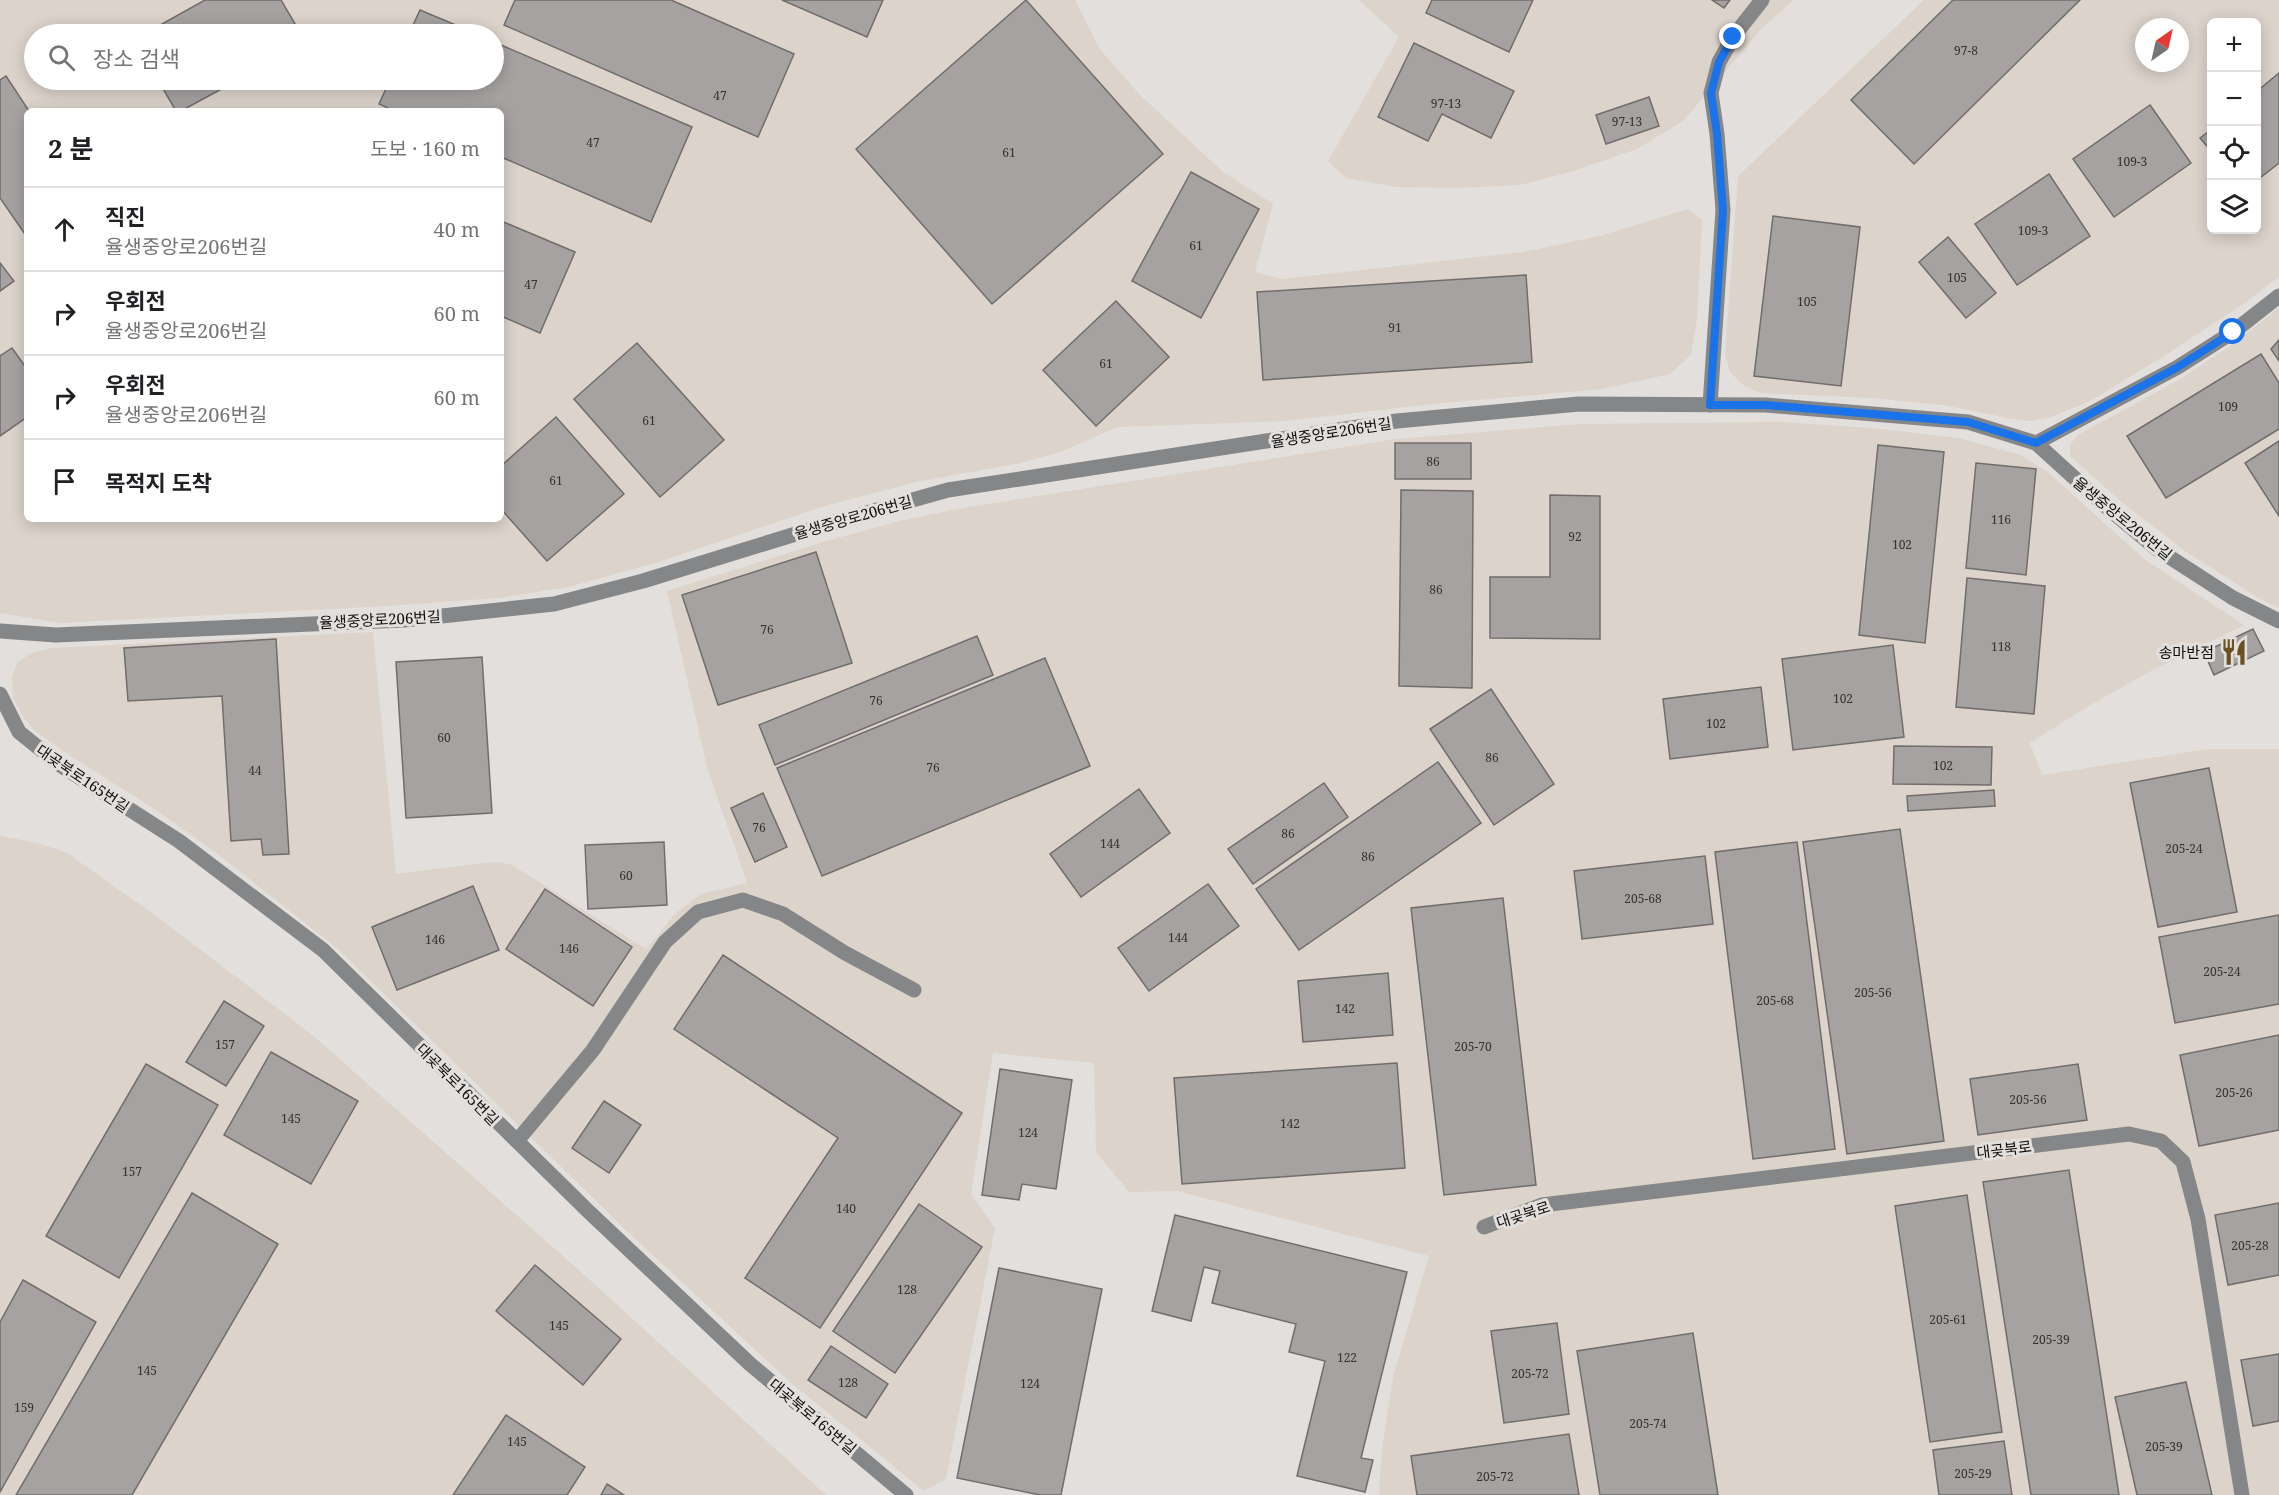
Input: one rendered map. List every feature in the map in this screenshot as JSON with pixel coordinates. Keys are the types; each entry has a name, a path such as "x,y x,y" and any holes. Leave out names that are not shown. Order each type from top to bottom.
{"street":[{"path":"1710,405 1723,210 1711,93 1719,62 1733,37 1762,0"},
{"path":"2036,443 2178,367 2233,332 2279,296"},
{"name":"율생중앙로206번길","path":"0,631 56,635 404,620 554,604 643,581 838,520 948,490 1397,421 1579,404 1766,405 1968,422 2036,443 2157,549 2233,598 2279,621"},
{"name":"대곶북로165번길","path":"0,693 19,732 60,765 179,841 323,950 517,1141 750,1364 906,1495"},
{"path":"517,1141 593,1050 665,942 698,912 743,900 783,914 845,953 914,990"},
{"name":"대곶북로","path":"1484,1227 1542,1205 2129,1134 2161,1141 2183,1162 2198,1219 2242,1495"}],"shaded area":[{"path":"0,0 1075,0 1099,48 1139,94 1223,172 1273,204 1255,272 1282,279 1523,252 1600,236 1688,209 1702,220 1697,319 1691,355 1670,374 1602,389 1432,404 1286,421 1118,427 1063,451 1021,463 916,482 821,507 659,562 568,587 499,598 60,623 0,613"},
{"path":"1359,0 1794,0 1761,29 1683,121 1637,149 1570,172 1520,185 1455,188 1396,187 1346,178 1328,161 1399,37"},
{"path":"1924,0 2279,0 2279,277 2243,304 2164,356 2090,401 2048,418 2031,421 1943,405 1873,398 1760,393 1743,385 1730,372 1725,355 1738,176"},
{"path":"2279,308 2279,608 2257,597 2185,551 2123,503 2070,456 2070,445 2078,435 2182,378 2233,344"},
{"path":"1781,422 1872,428 1958,438 2021,455 2048,472 2144,559 2244,625 2149,672 2090,705 2030,743 2042,775 2208,749 2279,749 2279,1495 1379,1495 1382,1449 1393,1377 1429,1256 1177,1191 1129,1192 1096,1152 1094,1063 993,1053 971,1194 995,1228 946,1479 924,1491 790,1382 629,1233 338,949 219,855 153,808 35,731 24,718 13,698 12,677 17,663 31,653 52,648 373,632 396,874 499,862 512,865 646,949 676,913 701,894 747,883 707,767 667,591 823,542 899,521 957,509 1396,439 1581,424"},
{"path":"0,836 38,843 67,853 152,913 310,1033 581,1272 826,1495 0,1495"}],"building":[{"path":"205,0 281,0 295,24 162,24"},
{"path":"515,0 671,0 794,54 758,137 504,25"},
{"path":"782,0 883,0 867,37"},
{"path":"1026,0 1163,154 992,304 856,149"},
{"path":"1432,0 1533,0 1509,52 1426,13"},
{"path":"1712,0 1730,0 1724,8"},
{"path":"1953,0 2080,0 1914,164 1851,100"},
{"path":"420,10 453,24 414,24"},
{"path":"1414,43 1514,91 1491,138 1442,114 1428,141 1378,117"},
{"path":"504,46 692,127 651,222 504,158 504,108 388,108 379,104 385,90 504,90"},
{"path":"2279,73 2279,163 2261,177 2261,126 2261,88"},
{"path":"6,76 27,108 24,108 24,233 0,198 0,80"},
{"path":"164,90 220,90 187,108 174,108"},
{"path":"1649,97 1659,126 1606,144 1596,115"},
{"path":"2150,105 2191,163 2114,217 2073,159"},
{"path":"2207,133 2207,146 2200,138"},
{"path":"1191,172 1259,209 1201,318 1132,281"},
{"path":"2049,174 2090,236 2017,285 1975,224"},
{"path":"1773,216 1860,227 1841,386 1754,376"},
{"path":"504,222 575,252 540,333 504,317"},
{"path":"1948,237 1996,293 1966,318 1919,262"},
{"path":"0,263 14,281 0,291"},
{"path":"1526,275 1532,362 1263,380 1257,292"},
{"path":"1116,301 1169,357 1096,426 1043,370"},
{"path":"2279,340 2279,361 2271,349"},
{"path":"637,343 724,440 660,497 574,399"},
{"path":"12,348 24,365 24,419 0,436 0,356"},
{"path":"2261,354 2279,383 2279,429 2166,498 2127,436"},
{"path":"556,417 624,494 547,561 504,512 504,463"},
{"path":"2279,441 2279,516 2245,463"},
{"path":"1395,443 1471,443 1471,479 1395,479"},
{"path":"1878,445 1944,452 1925,643 1859,635"},
{"path":"1976,463 2036,469 2026,575 1966,568"},
{"path":"1401,490 1473,491 1472,688 1399,686"},
{"path":"1550,495 1600,496 1600,639 1490,638 1490,577 1550,577"},
{"path":"816,552 852,663 718,705 682,595"},
{"path":"1967,578 2045,586 2034,714 1956,707"},
{"name":"송마반점","path":"2253,629 2264,651 2214,675 2204,652"},
{"path":"977,636 993,675 775,765 759,725"},
{"path":"276,639 289,854 263,855 261,839 231,841 222,696 128,701 124,648"},
{"path":"1893,645 1904,737 1793,750 1782,659"},
{"path":"482,657 492,813 406,818 396,662"},
{"path":"1045,658 1090,766 822,876 777,768"},
{"path":"1761,687 1768,747 1670,759 1663,699"},
{"path":"1491,689 1554,784 1494,825 1430,729"},
{"path":"1894,746 1992,747 1991,785 1893,784"},
{"path":"1438,762 1481,823 1299,950 1256,889"},
{"path":"2209,768 2237,912 2158,927 2130,783"},
{"path":"1324,783 1348,817 1253,884 1228,849"},
{"path":"1139,789 1170,833 1081,897 1050,854"},
{"path":"1994,790 1995,806 1908,811 1907,796"},
{"path":"763,793 787,847 755,862 731,808"},
{"path":"1900,829 1944,1141 1847,1154 1803,842"},
{"path":"664,842 667,905 588,909 585,845"},
{"path":"1797,842 1835,1149 1753,1159 1715,852"},
{"path":"1705,856 1713,924 1582,939 1574,871"},
{"path":"1208,884 1239,926 1149,991 1118,948"},
{"path":"473,886 499,950 397,990 372,927"},
{"path":"545,889 632,947 593,1006 506,949"},
{"path":"1503,898 1536,1185 1444,1195 1411,908"},
{"path":"2279,915 2279,1004 2175,1023 2159,937"},
{"path":"723,955 962,1113 820,1328 745,1278 838,1138 674,1029"},
{"path":"1388,973 1393,1035 1303,1042 1298,981"},
{"path":"224,1001 264,1026 226,1086 186,1062"},
{"path":"2279,1035 2279,1130 2199,1146 2180,1055"},
{"path":"271,1052 358,1101 311,1184 224,1135"},
{"path":"1397,1063 1405,1168 1182,1184 1174,1078"},
{"path":"146,1064 218,1105 119,1278 46,1236"},
{"path":"2078,1064 2087,1120 1978,1135 1970,1079"},
{"path":"1000,1069 1072,1080 1056,1189 1022,1184 1019,1200 982,1195"},
{"path":"604,1101 641,1125 609,1173 572,1148"},
{"path":"2069,1170 2119,1495 2031,1495 1983,1182"},
{"path":"192,1193 278,1244 132,1495 16,1495"},
{"path":"1967,1195 2002,1432 1930,1442 1895,1206"},
{"path":"2279,1203 2279,1275 2228,1285 2215,1215"},
{"path":"919,1204 982,1247 895,1373 833,1331"},
{"path":"1175,1215 1407,1272 1361,1458 1373,1460 1365,1492 1297,1476 1325,1361 1289,1352 1296,1324 1212,1303 1220,1271 1204,1267 1191,1321 1152,1311"},
{"path":"535,1265 621,1339 583,1385 496,1311"},
{"path":"999,1268 1102,1289 1061,1495 1040,1495 957,1478"},
{"path":"23,1280 96,1322 0,1492 0,1322"},
{"path":"1557,1323 1569,1414 1504,1423 1491,1331"},
{"path":"1693,1333 1718,1495 1600,1495 1577,1351"},
{"path":"831,1346 888,1384 866,1418 808,1380"},
{"path":"2279,1354 2279,1421 2253,1426 2241,1360"},
{"path":"2186,1382 2212,1495 2137,1495 2115,1397"},
{"path":"506,1415 585,1467 567,1495 453,1495"},
{"path":"1569,1434 1579,1495 1417,1495 1411,1456"},
{"path":"2004,1441 2012,1495 1939,1495 1933,1450"},
{"path":"607,1484 624,1495 601,1495"}],"place":[{"name":"송마반점","path":"2234,652"}],"route":[{"path":"1733,37 1719,62 1711,93 1723,210 1710,405 1766,405 1968,422 2036,443 2178,367 2233,332"}]}
